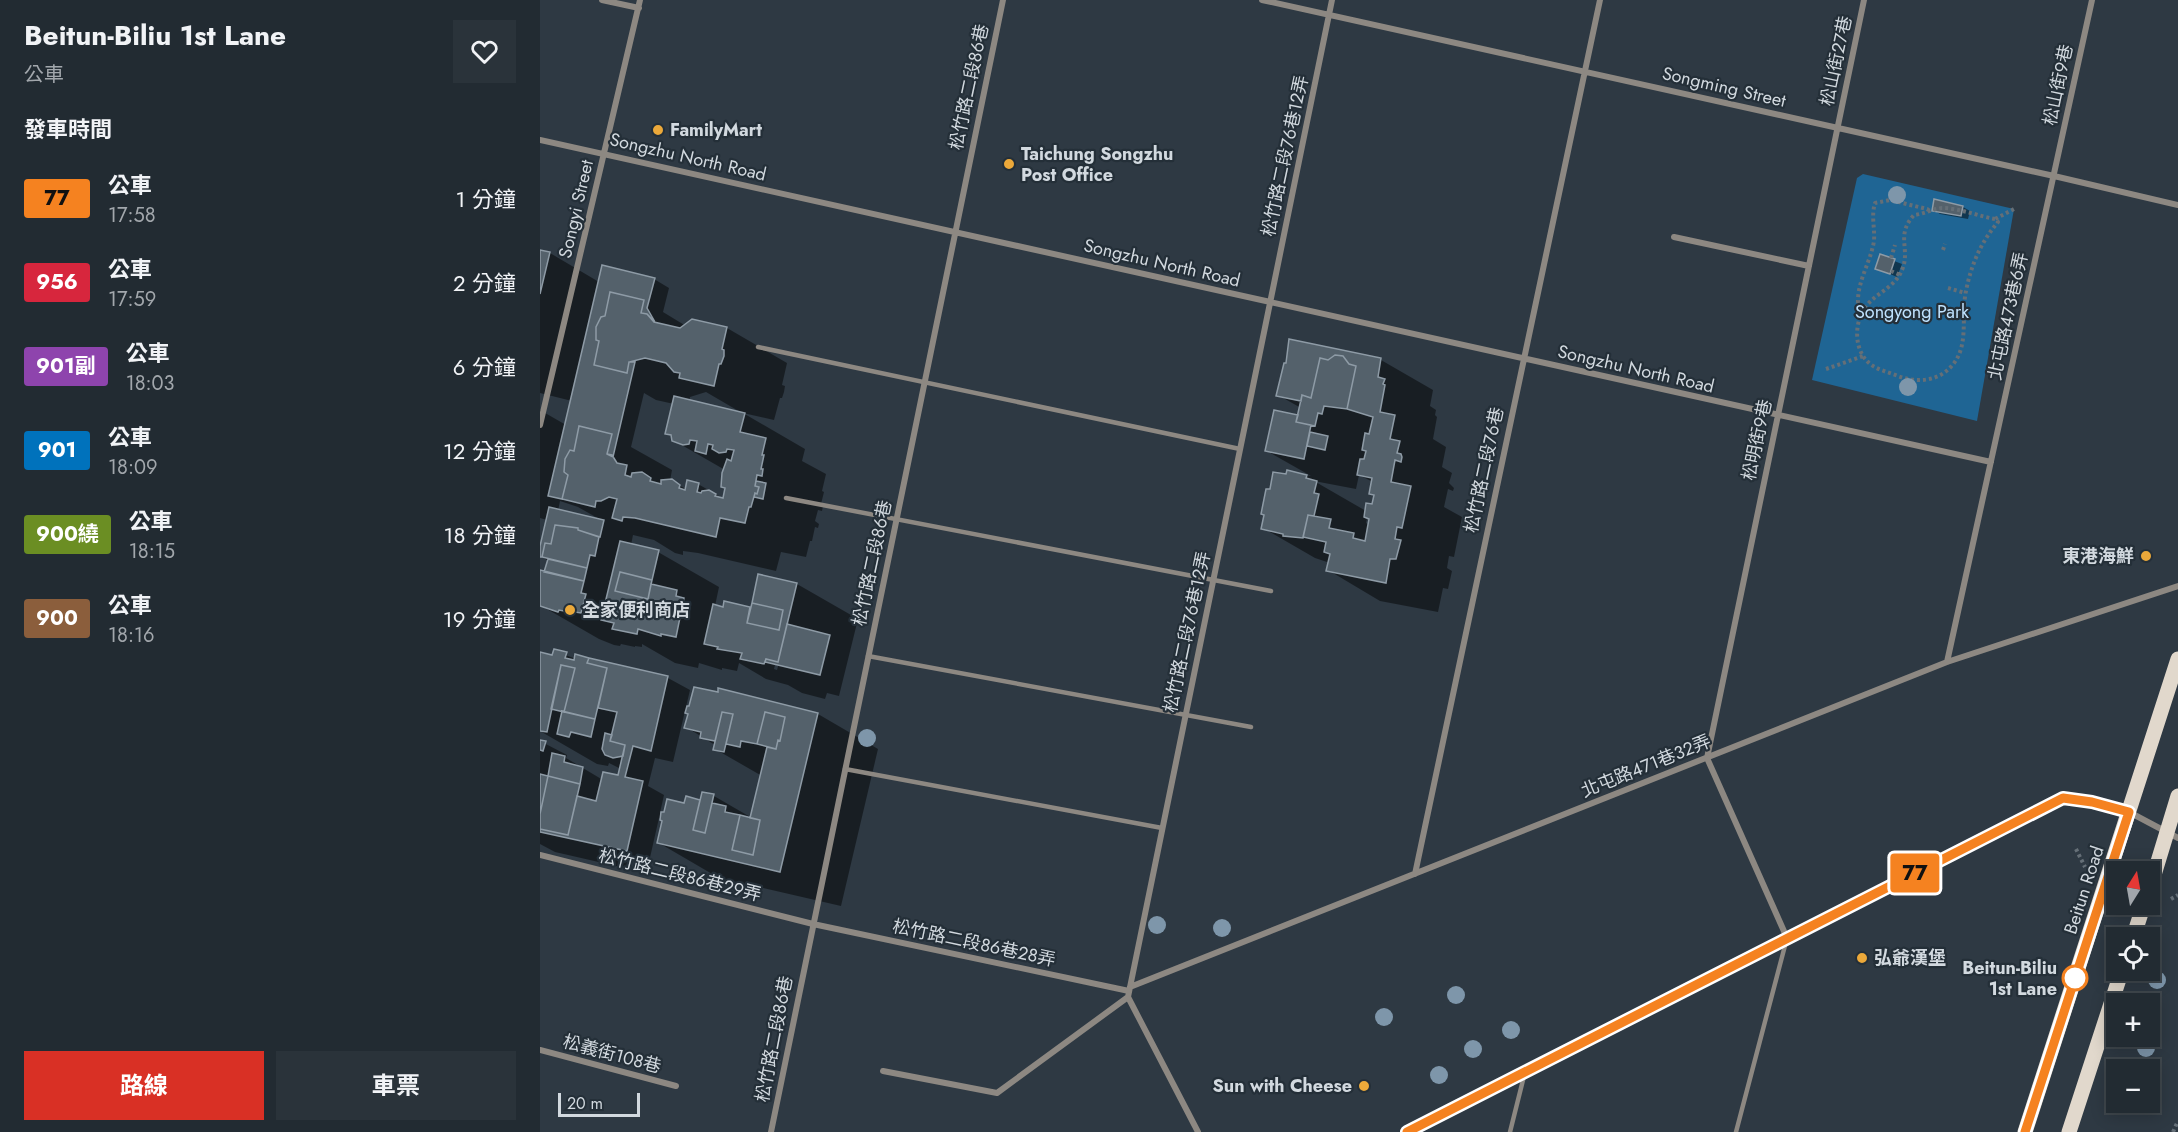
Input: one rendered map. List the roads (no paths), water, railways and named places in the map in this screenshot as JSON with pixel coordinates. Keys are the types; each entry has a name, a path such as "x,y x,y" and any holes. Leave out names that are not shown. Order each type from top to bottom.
{"main road":[{"name":"Beitun Road","path":"2025,1132 2178,659"},
{"path":"2160,865 2173,835 2178,796"},
{"path":"2069,1132 2118,981"}],"street":[{"path":"602,0 639,8"},
{"name":"Songyi Street","path":"540,425 640,0"},
{"name":"松竹路二段86巷","path":"771,1132 1002,0"},
{"name":"Songming Street","path":"1262,0 2178,205"},
{"name":"松竹路二段76巷12弄","path":"1129,992 1332,0"},
{"name":"松竹路二段76巷","path":"1415,874 1600,0"},
{"name":"松山街27巷","path":"1838,128 1864,0"},
{"name":"松山街9巷","path":"2054,176 2092,0"},
{"name":"松明街9巷","path":"1707,758 1838,128"},
{"name":"Songzhu North Road","path":"540,140 1777,416"},
{"name":"北屯路473巷6弄","path":"1947,662 2054,176"},
{"path":"1674,237 1809,266"},
{"path":"1777,416 1991,462"},
{"name":"北屯路471巷32弄","path":"1129,992 1415,874 1947,662 2178,586"},
{"path":"1707,758 1787,938"},
{"path":"1407,1132 2063,798 2092,802 2129,812 2173,835"},
{"name":"松竹路二段86巷29弄","path":"540,855 813,924"},
{"name":"松竹路二段86巷28弄","path":"813,924 1129,992"},
{"path":"883,1071 997,1093 1129,992 1198,1132"},
{"name":"松義街108巷","path":"540,1050 676,1086"}],"lane":[{"path":"758,347 1240,449"},
{"path":"786,498 1272,591"},
{"path":"868,656 1251,727"},
{"path":"844,769 1162,828"},
{"path":"1736,1132 1787,938"},
{"path":"1510,1132 1525,1072"}],"place":[{"name":"FamilyMart","path":"658,130"},
{"name":"Taichung Songzhu Post Office","path":"1009,164"},
{"name":"東港海鮮","path":"2146,556"},
{"name":"全家便利商店","path":"570,610"},
{"name":"弘爺漢堡","path":"1862,958"},
{"name":"Beitun-Biliu 1st Lane","path":"2075,978"},
{"name":"Sun with Cheese","path":"1364,1086"}],"park label":[{"name":"Songyong Park","path":"1912,312"}]}
